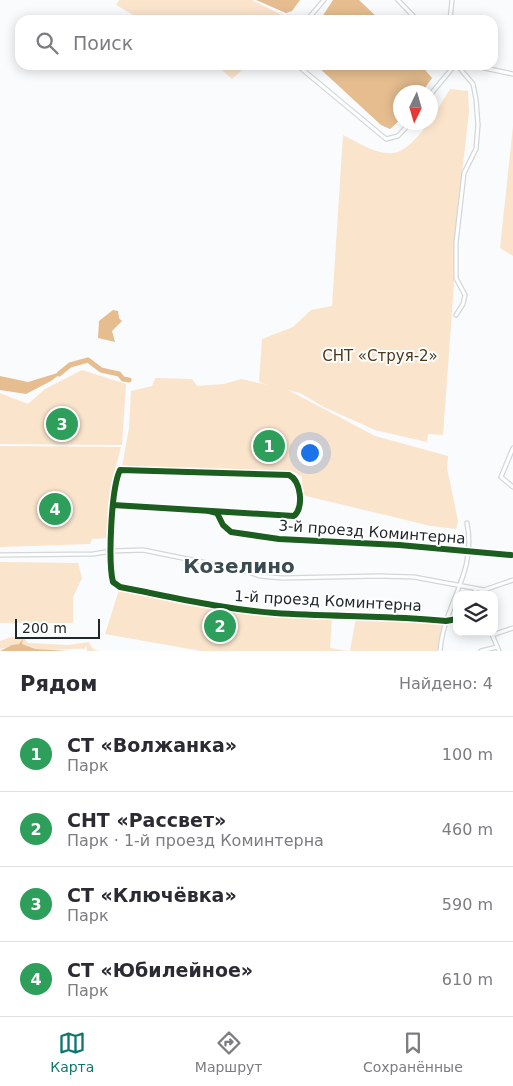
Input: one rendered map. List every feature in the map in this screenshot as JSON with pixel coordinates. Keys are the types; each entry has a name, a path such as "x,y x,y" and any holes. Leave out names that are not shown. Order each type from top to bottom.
{"street":[{"path":"311,15 324,0"},
{"path":"398,0 412,15"},
{"path":"450,15 452,0"},
{"path":"303,70 386,139 398,136 404,130"},
{"path":"438,86 452,70"},
{"path":"456,315 463,304 465,295 456,278 456,243 464,173 476,149 478,125 473,84 460,70"},
{"path":"494,70 513,74"},
{"path":"513,448 502,473 504,481 513,487"},
{"name":"1-й проезд Коминтерна","path":"209,511 294,516 299,510 298,481 289,475 120,470 114,484 113,505 112,577 116,586 245,610 302,614 379,615 446,621 453,620"},
{"path":"113,505 209,511"},
{"name":"3-й проезд Коминтерна","path":"209,511 217,513 231,532 295,541 399,545 511,555"},
{"path":"440,651 446,621 468,562 470,550 467,523"},
{"path":"0,555 93,554 143,550 242,570 260,576 282,578 414,577 475,590 491,589 513,580"},
{"path":"498,632 513,628"},
{"path":"493,636 498,651"},
{"path":"480,651 497,646"}],"green space":[{"path":"119,0 252,0 282,15 133,15 116,5"},
{"path":"222,70 242,70 232,79"},
{"name":"СНТ «Струя-2»","path":"450,89 468,91 469,112 462,173 443,435 428,434 427,442 375,430 324,407 300,393 288,390 375,436 448,456 447,468 458,521 456,529 431,526 302,495 302,477 294,472 122,467 129,428 131,391 152,386 155,378 192,379 197,386 224,384 241,379 268,385 259,382 262,339 293,327 311,310 332,306 343,135 380,152 393,153 410,145 423,130 438,130 438,108"},
{"path":"513,126 513,256 500,248"},
{"path":"82,370 126,384 122,445 0,444 0,393 28,404 45,389"},
{"path":"0,446 121,447 112,481 109,538 92,539 90,544 0,547"},
{"path":"0,562 78,563 82,578 73,597 73,623 0,623"},
{"path":"119,590 264,615 332,618 330,648 348,651 201,651 105,634"},
{"path":"356,617 443,624 437,651 350,651"},
{"path":"11,637 18,639 23,637 28,643 68,645 89,642 92,648 98,651 87,651 86,646 84,649 37,649 22,644 22,641 19,644 0,649 0,641"}],"shaded area":[{"path":"256,0 300,0 292,11 286,13"},
{"path":"333,0 359,0 375,15 323,15"},
{"path":"321,70 425,70 432,78 427,85 393,85 393,126 390,129 381,125"},
{"path":"113,310 118,311 119,318 122,321 112,331 115,342 98,338 99,321"},
{"path":"64,371 51,381 26,394 0,390 0,376 28,382"},
{"path":"23,639 22,644 36,649 68,651 0,651 19,644"}],"waterway":[{"path":"59,374 70,365 88,360 101,370 119,374 123,379 129,380"}],"cycle path":[{"path":"120,470 289,475 296,483 300,494 299,507 294,516 113,505 114,493 120,470"},
{"path":"113,505 111,526 111,572 113,582 120,587 255,611 446,621 453,620"},
{"path":"209,511 217,513 223,525 231,532 279,539 399,545 511,555"}],"place":[{"name":"СТ «Ключёвка»","path":"62,424"},
{"name":"СТ «Волжанка»","path":"269,446"},
{"name":"СТ «Юбилейное»","path":"55,509"},
{"name":"СНТ «Рассвет»","path":"220,626"}],"district":[{"name":"Козелино","path":"239,566"}]}
